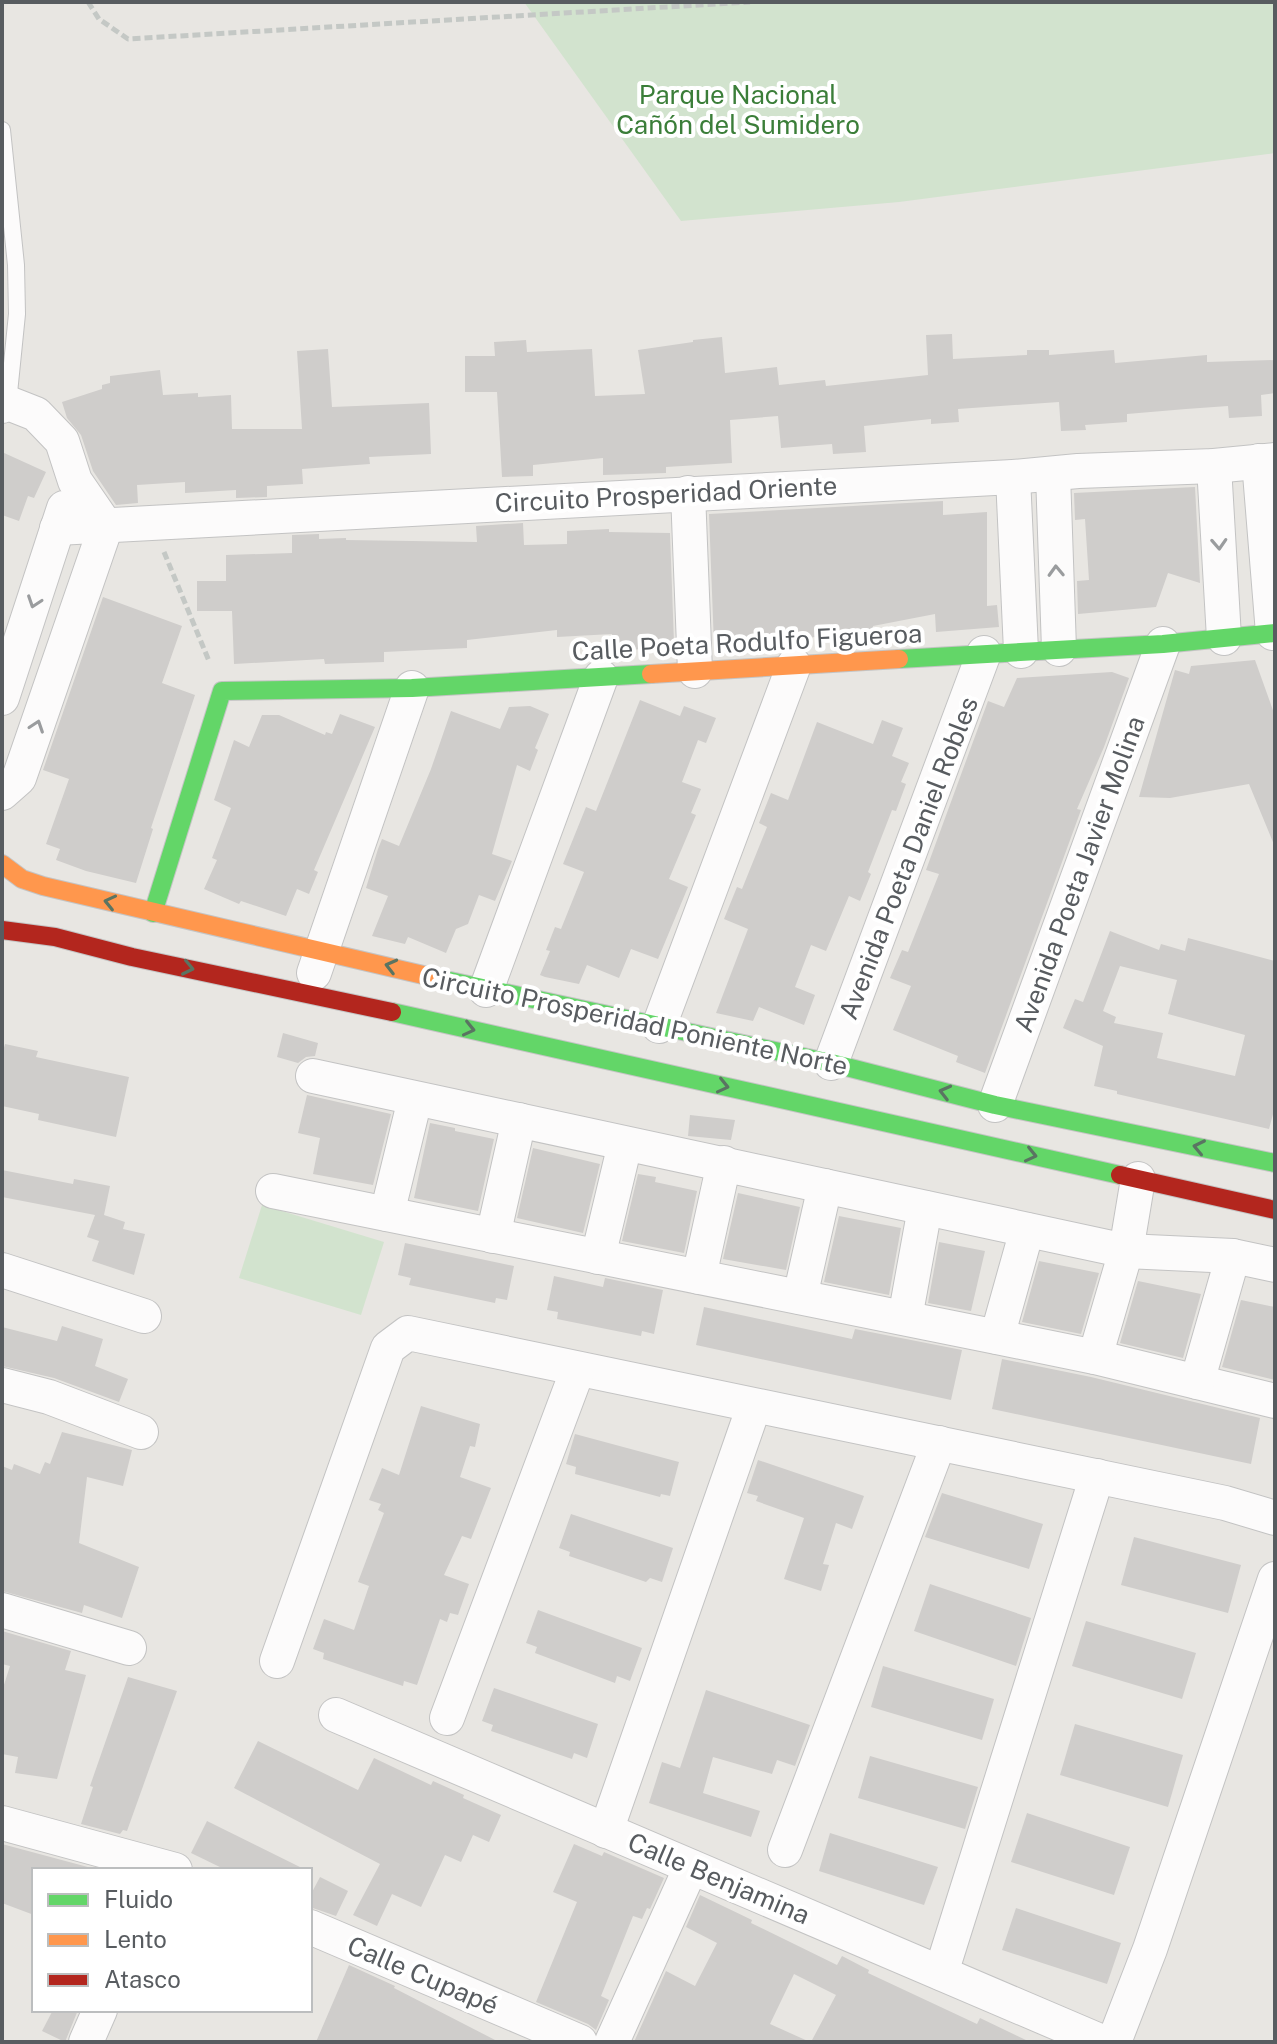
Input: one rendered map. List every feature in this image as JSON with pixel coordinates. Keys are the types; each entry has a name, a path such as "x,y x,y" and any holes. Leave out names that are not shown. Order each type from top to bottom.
{"street":[{"path":"2,793 19,778 106,526 75,481 62,441 36,414 5,404"},
{"path":"1267,460 1274,634"},
{"name":"Circuito Prosperidad Oriente","path":"57,528 1214,466 1267,460"},
{"path":"1214,466 1224,638"},
{"path":"1053,474 1059,649"},
{"path":"1013,477 1021,651"},
{"path":"2,698 75,481"},
{"path":"688,493 695,671"},
{"name":"Calle Poeta Rodulfo Figueroa","path":"222,691 412,688 1163,644 1274,634"},
{"name":"Avenida Poeta Javier Molina","path":"995,1105 1163,644"},
{"name":"Avenida Poeta Daniel Robles","path":"831,1063 984,653"},
{"path":"659,1026 794,665"},
{"path":"486,990 601,677"},
{"path":"308,993 412,688"},
{"path":"153,913 222,691"},
{"name":"Circuito Prosperidad Poniente Norte","path":"2,864 22,879 43,886 153,913 486,990 831,1063 995,1105 1275,1163"},
{"name":"Circuito Prosperidad Poniente Norte","path":"2,930 55,937 132,957 308,993 1275,1210"},
{"path":"313,1076 1126,1251 1233,1256 1275,1265"},
{"path":"387,1214 415,1099"},
{"path":"493,1236 519,1120"},
{"path":"598,1257 625,1144"},
{"path":"699,1277 724,1163"},
{"path":"1095,1357 1126,1251 1138,1179"},
{"path":"800,1297 825,1186"},
{"path":"273,1191 1095,1357 1275,1401"},
{"path":"905,1318 925,1208"},
{"path":"997,1337 1027,1230"},
{"path":"1197,1382 1233,1256"},
{"path":"2,1270 144,1316"},
{"path":"277,1661 388,1348 408,1333 1225,1503 1275,1518"},
{"path":"447,1718 578,1369"},
{"path":"2,1385 49,1397 141,1432"},
{"path":"606,1831 754,1406"},
{"path":"785,1850 939,1443"},
{"path":"941,1973 1097,1476"},
{"path":"1114,2042 1150,1949 1275,1579"},
{"path":"2,1610 129,1648"},
{"name":"Calle Benjamina","path":"336,1715 1102,2042"},
{"path":"2,1823 165,1868"},
{"path":"612,2042 691,1867"},
{"name":"Calle Cupapé","path":"312,1928 580,2042"},
{"path":"86,2042 99,2012"}],"lane":[{"path":"2,130 16,265 17,314 5,404"}],"path":[{"path":"88,2 99,19 128,39 750,2"},
{"path":"151,521 222,691"}],"green space":[{"name":"Parque Nacional Cañón del Sumidero","path":"524,2 1275,2 1275,153 899,202 681,221"},
{"path":"262,1205 384,1242 361,1315 239,1278"}],"building":[{"path":"952,334 953,359 1027,355 1027,350 1049,350 1049,355 1114,350 1115,363 1207,355 1207,362 1275,360 1275,393 1261,395 1262,416 1229,418 1228,406 1186,409 1127,414 1127,422 1085,425 1086,430 1061,431 1059,402 958,409 959,422 931,424 931,419 864,426 866,452 833,454 832,444 781,448 778,416 730,420 732,463 666,467 666,473 603,475 603,458 533,465 533,476 502,477 497,392 465,392 465,356 495,356 494,342 526,340 527,352 592,349 595,396 645,394 638,350 693,340 722,337 725,373 777,367 779,385 825,380 826,386 928,375 926,335"},
{"path":"328,349 332,407 429,403 431,454 369,457 370,464 302,469 303,484 267,486 267,497 236,498 236,490 185,493 185,482 137,485 138,503 116,505 93,471 81,435 67,418 62,402 102,389 102,385 110,383 110,376 160,370 163,395 231,395 232,429 302,429 297,351"},
{"path":"2,452 46,472 34,498 28,496 19,521 2,515"},
{"path":"1195,487 1200,583 1168,573 1156,607 1078,614 1077,581 1089,580 1085,519 1075,520 1074,493"},
{"path":"943,501 943,515 987,512 987,606 997,605 999,627 936,632 935,614 873,626 873,629 835,632 835,636 714,645 709,514"},
{"path":"523,523 524,545 567,544 567,531 609,529 609,532 670,533 674,643 613,651 612,634 557,637 557,630 467,640 467,648 384,652 384,662 325,664 324,659 234,664 232,611 197,611 197,581 226,581 226,555 292,553 292,535 319,534 319,539 477,542 476,526"},
{"path":"103,597 182,626 162,683 195,695 136,883 56,860 60,849 46,844 69,779 43,770"},
{"path":"1255,660 1275,716 1275,847 1249,784 1170,798 1139,797 1175,670 1189,674 1191,666"},
{"path":"1112,672 1129,678 1077,809 1081,810 985,1073 956,1062 958,1056 893,1030 911,986 890,978 902,950 908,952 939,874 926,870 988,701 1004,707 1017,678"},
{"path":"640,700 680,716 684,706 716,718 706,743 698,740 682,782 701,789 691,813 696,815 669,879 688,887 658,959 631,949 619,978 587,965 579,984 545,977 540,975 550,951 546,950 555,927 561,929 584,872 563,864 586,807 596,811"},
{"path":"530,706 549,714 535,748 538,750 530,771 517,765 492,854 512,861 495,901 479,895 468,924 456,929 446,953 408,937 405,944 372,936 388,896 366,888 378,849 382,839 399,846 451,711 500,729 509,707"},
{"path":"340,714 375,727 314,870 318,872 309,894 297,889 286,916 241,901 239,904 204,889 217,860 212,858 231,808 214,800 234,740 249,747 262,715 279,715 325,735 326,732 332,734"},
{"path":"882,720 903,728 892,756 909,763 901,782 906,784 896,811 892,810 860,901 849,896 826,951 811,945 795,987 815,995 804,1025 759,1007 753,1021 716,1013 748,929 724,919 737,887 742,889 767,827 759,823 771,793 788,800 817,722 873,744"},
{"path":"1110,931 1159,950 1161,944 1185,951 1188,938 1275,961 1275,1107 1269,1129 1094,1086 1103,1046 1063,1028 1075,999 1083,1002","holes":["1120,966 1177,980 1168,1014 1245,1035 1235,1076 1157,1058 1163,1033 1114,1023 1116,1017 1103,1011"]},
{"path":"283,1033 318,1043 315,1056 306,1057 298,1063 277,1057"},
{"path":"5,1044 38,1051 36,1057 129,1077 116,1137 38,1120 39,1114 2,1106 2,1055"},
{"path":"307,1095 391,1114 373,1185 313,1174 320,1138 298,1133"},
{"path":"690,1115 735,1120 731,1140 688,1136"},
{"path":"430,1123 494,1139 478,1211 414,1198"},
{"path":"533,1148 600,1164 583,1233 517,1218"},
{"path":"2,1170 73,1184 74,1179 110,1186 104,1215 125,1222 123,1229 145,1234 134,1275 92,1261 99,1241 87,1237 95,1215 2,1197"},
{"path":"638,1174 656,1177 655,1182 697,1191 684,1253 622,1241"},
{"path":"738,1193 800,1207 786,1270 723,1259"},
{"path":"839,1216 901,1228 889,1295 824,1282"},
{"path":"939,1242 985,1251 971,1311 928,1303"},
{"path":"405,1243 514,1266 507,1300 496,1298 495,1303 409,1285 411,1278 398,1275"},
{"path":"1039,1261 1099,1273 1081,1334 1022,1322"},
{"path":"554,1276 603,1287 605,1278 663,1290 654,1334 642,1331 641,1336 557,1319 558,1312 547,1310"},
{"path":"1138,1281 1201,1294 1183,1358 1120,1343"},
{"path":"1241,1300 1275,1307 1275,1380 1222,1367"},
{"path":"704,1307 852,1339 855,1329 962,1350 951,1400 696,1345"},
{"path":"62,1326 103,1339 95,1366 128,1379 119,1402 54,1378 2,1366 2,1327 57,1341"},
{"path":"1002,1359 1260,1418 1251,1464 992,1409"},
{"path":"421,1406 480,1424 475,1447 470,1446 460,1477 491,1488 471,1539 462,1536 444,1575 469,1584 458,1615 450,1613 447,1622 440,1619 417,1685 404,1681 403,1686 323,1659 324,1653 313,1649 324,1619 354,1630 369,1586 358,1582 384,1513 378,1510 381,1504 369,1500 382,1468 399,1475"},
{"path":"62,1432 132,1450 123,1486 87,1477 79,1543 139,1567 122,1618 84,1605 82,1613 2,1591 2,1466 12,1470 14,1464 40,1474 45,1462 50,1464"},
{"path":"575,1434 679,1462 670,1496 661,1494 660,1497 575,1474 576,1467 566,1464"},
{"path":"758,1460 864,1496 852,1529 836,1523 823,1564 829,1565 821,1591 784,1579 804,1518 756,1501 758,1496 747,1493"},
{"path":"942,1493 1043,1524 1029,1569 925,1537"},
{"path":"571,1514 673,1548 662,1582 650,1578 646,1582 569,1556 570,1552 559,1548"},
{"path":"1134,1537 1241,1565 1228,1613 1121,1585"},
{"path":"930,1584 1031,1618 1016,1666 914,1631"},
{"path":"538,1610 642,1648 630,1681 617,1676 615,1683 535,1653 537,1647 526,1643"},
{"path":"1086,1621 1196,1653 1182,1699 1072,1666"},
{"path":"2,1631 71,1651 65,1670 86,1675 57,1779 15,1773 18,1757 2,1754 2,1691 10,1666 2,1664"},
{"path":"883,1666 994,1699 982,1740 871,1707"},
{"path":"128,1677 177,1691 127,1831 123,1830 120,1834 81,1824 93,1787 90,1786"},
{"path":"494,1688 598,1724 587,1758 574,1753 572,1759 491,1731 493,1725 482,1721"},
{"path":"706,1690 810,1725 795,1766 777,1760 772,1774 713,1757 703,1793 760,1811 751,1837 649,1803 662,1762 680,1768"},
{"path":"1075,1724 1183,1755 1168,1807 1060,1775"},
{"path":"258,1741 358,1790 374,1758 431,1785 433,1781 501,1815 489,1842 473,1835 461,1862 445,1855 421,1907 392,1894 377,1926 353,1915 380,1864 234,1788"},
{"path":"870,1756 978,1787 965,1829 858,1798"},
{"path":"1027,1813 1130,1847 1114,1895 1011,1862"},
{"path":"207,1821 302,1868 222,1868 191,1853"},
{"path":"830,1833 938,1867 924,1905 819,1871"},
{"path":"2,1844 92,1868 32,1868 32,1914 2,1903"},
{"path":"574,1844 602,1856 604,1852 664,1878 642,1919 633,1916 601,1996 609,2000 596,2030 536,2002 577,1902 553,1892"},
{"path":"320,1877 348,1891 336,1916 312,1908 312,1892"},
{"path":"700,1895 837,1965 842,1956 869,1970 868,1973 977,2024 980,2018 1030,2042 811,2042 836,1995 794,1974 770,2024 810,2042 634,2042 666,1971 695,1986 717,1943 686,1927"},
{"path":"1016,1908 1121,1943 1107,1984 1002,1950"},
{"path":"349,1965 395,1986 499,2042 316,2042"},
{"path":"52,2012 77,2012 65,2042 42,2031"}],"traffic: fast":[{"path":"899,659 1163,644 1275,633"},
{"path":"153,913 222,691 412,688 651,674"},
{"path":"436,978 831,1063 995,1105 1275,1163"},
{"path":"392,1012 1120,1175"}],"traffic: slow":[{"path":"651,674 899,659"},
{"path":"2,864 22,879 43,886 436,978"}],"traffic: jam":[{"path":"2,930 55,937 132,957 392,1012"},
{"path":"1120,1175 1275,1210"}]}
